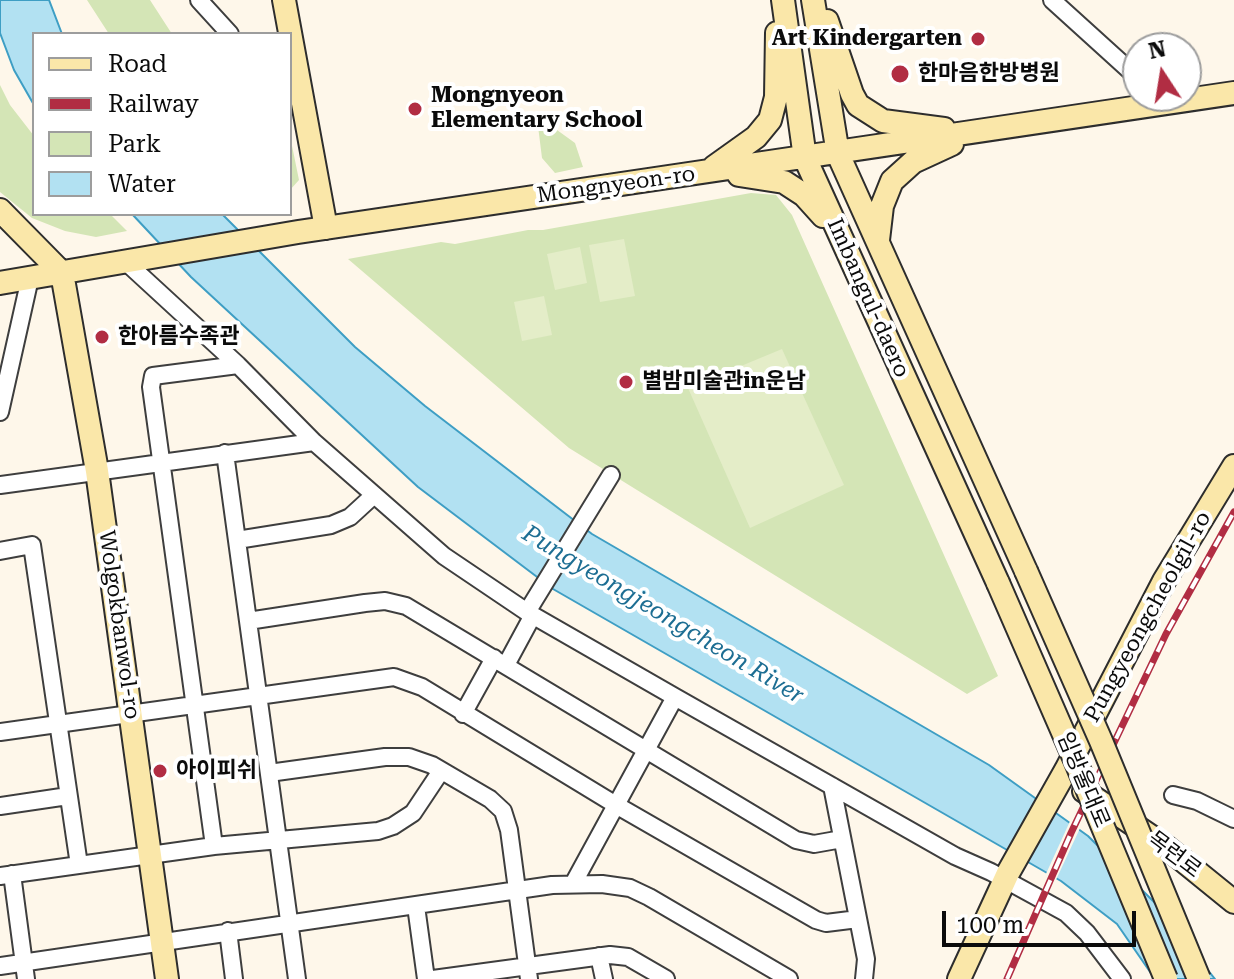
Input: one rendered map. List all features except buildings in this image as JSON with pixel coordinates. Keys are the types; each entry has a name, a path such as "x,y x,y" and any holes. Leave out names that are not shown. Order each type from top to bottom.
{"main road":[{"path":"284,0 289,32"},
{"path":"706,172 756,137 770,120 776,97 777,0"},
{"name":"Imbangul-daero","path":"783,0 805,158 998,583"},
{"name":"Imbangul-daero","path":"813,0 838,154 1101,741 1199,979"},
{"path":"821,0 852,94 866,113 899,125 978,133"},
{"path":"292,52 326,228"},
{"name":"Mongnyeon-ro","path":"1202,96 1234,93"},
{"name":"Mongnyeon-ro","path":"0,283 298,232 978,133 1122,107"},
{"path":"877,241 886,192 899,173 913,162 978,133"},
{"path":"706,172 771,179 797,189 817,207 845,246"},
{"path":"0,210 62,273"},
{"name":"Wolgokbanwol-ro","path":"62,273 97,471 167,979"},
{"name":"Pungyeongcheolgil-ro","path":"1006,877 1110,703 1108,688 1164,581 1234,466"},
{"name":"임방울대로","path":"998,583 1166,979"},
{"name":"목련로","path":"1069,776 1165,846 1234,902"},
{"path":"959,979 1006,877"}],"street":[{"path":"199,0 228,32"},
{"path":"1052,0 1122,63"},
{"path":"133,261 314,442 444,556 675,697 955,856 1006,877 1066,913 1087,933 1122,979"},
{"path":"0,412 30,278"},
{"path":"214,846 197,704 151,387 153,376 238,365"},
{"path":"0,485 314,442"},
{"path":"225,453 297,979"},
{"path":"463,714 504,664 531,609 607,481"},
{"path":"237,540 331,525 350,517 374,495"},
{"path":"0,551 32,545 79,865"},
{"path":"248,621 385,601 406,606 796,840 814,844 842,839"},
{"path":"0,732 394,677 422,687 616,805 816,920 826,923 858,919"},
{"path":"573,884 675,697"},
{"path":"269,773 409,757 490,799 503,811 509,830 528,973"},
{"path":"25,971 6,875 214,846 388,828 420,806 441,771"},
{"path":"832,786 866,959 864,979"},
{"path":"1173,795 1197,801 1234,819"},
{"path":"0,806 68,796"},
{"path":"0,966 25,971 228,931 573,884 602,884 630,888 789,979"},
{"path":"416,906 426,979"},
{"path":"228,931 234,979"},
{"path":"599,956 604,979"},
{"path":"433,979 528,973 599,956 628,957 666,979"}],"green space":[{"path":"87,0 150,0 171,32 108,32"},
{"path":"0,85 10,105 32,133 32,216 112,216 127,231 96,237 65,231 32,218 0,192"},
{"path":"538,126 557,130 575,143 583,167 555,173 542,158"},
{"path":"292,146 299,180 292,188"},
{"path":"751,193 776,195 792,215 998,676 967,694 569,448 348,259 441,242 455,244 543,230"},
{"path":"624,239 635,296 600,302 589,245"},
{"path":"580,247 587,283 555,290 547,254"},
{"path":"544,296 552,335 522,341 514,302"},
{"path":"782,349 844,485 750,528 688,388"}],"water":[{"path":"0,0 49,0 61,32 32,32 32,102 14,70 0,33"},
{"name":"Pungyeongjeongcheon River","path":"134,216 224,216 355,347 425,406 592,534 989,765 1088,836 1153,901 1215,979 1155,979 1117,924 1061,881 553,589 418,487 191,277"}],"pier":[{"path":"1071,819 1081,826 1055,882 1045,876"}],"railway":[{"path":"1007,979 1071,833 1166,634 1234,512"}],"place":[{"name":"Art Kindergarten","path":"978,39"},
{"name":"한마음한방병원","path":"900,74"},
{"name":"Mongnyeon Elementary School","path":"415,109"},
{"name":"한아름수족관","path":"102,337"},
{"name":"별밤미술관in운남","path":"626,382"},
{"name":"아이피쉬","path":"160,771"}]}
